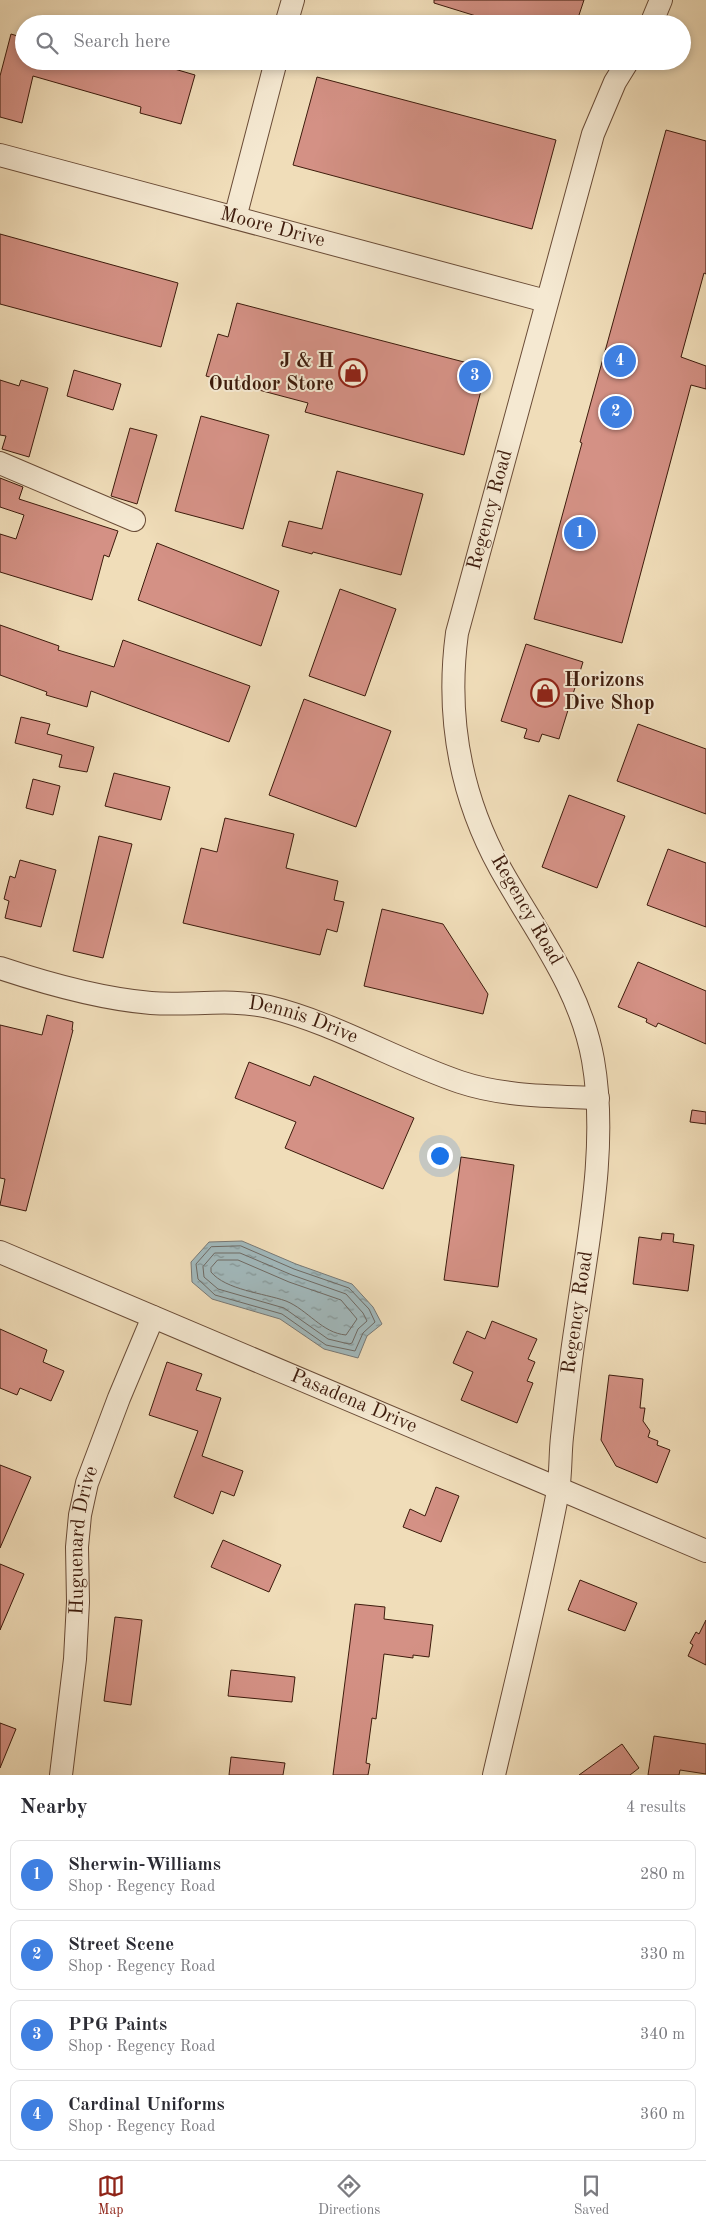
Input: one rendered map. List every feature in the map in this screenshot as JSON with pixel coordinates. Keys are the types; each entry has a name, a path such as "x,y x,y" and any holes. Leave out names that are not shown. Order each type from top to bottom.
{"street":[{"path":"289,15 294,0"},
{"path":"654,15 660,0"},
{"path":"235,218 274,70"},
{"name":"Regency Road","path":"494,1775 558,1488 571,1358 596,1166 598,1098 593,1057 583,1020 561,969 500,868 481,827 461,767 455,730 453,679 457,633 546,301 593,134 614,82 622,70"},
{"name":"Moore Drive","path":"0,155 546,301"},
{"path":"0,463 134,520"},
{"name":"Dennis Drive","path":"0,968 73,989 129,1000 152,1003 244,1003 269,1008 339,1032 461,1082 524,1096 598,1098"},
{"name":"Pasadena Drive","path":"0,1252 706,1550"},
{"name":"Huguenard Drive","path":"61,1775 75,1659 78,1602 77,1547 80,1515 87,1483 119,1398 153,1317"}],"water":[{"path":"242,1241 296,1264 352,1284 373,1307 382,1324 367,1336 358,1358 324,1349 280,1319 212,1299 192,1282 191,1262 209,1242"}],"building":[{"path":"434,0 584,0 579,15 473,15 434,3"},
{"path":"11,34 15,35 15,70 178,70 195,75 181,124 140,113 141,107 33,76 22,123 0,117 0,76"},
{"path":"317,77 556,140 532,229 293,165"},
{"path":"666,130 706,141 706,274 704,273 681,357 706,366 706,389 691,385 622,643 534,619 582,443 580,442"},
{"path":"0,234 178,283 161,347 0,304"},
{"path":"237,303 487,368 464,455 305,412 308,403 206,376 218,334 228,337"},
{"path":"74,370 121,384 113,410 67,396"},
{"path":"0,380 19,386 21,380 48,388 29,457 2,449 6,436 0,435"},
{"path":"201,416 269,435 243,529 175,511"},
{"path":"130,428 157,435 137,504 111,496"},
{"path":"337,471 423,494 401,575 313,552 312,554 282,546 289,521 322,529"},
{"path":"0,478 23,487 19,499 118,531 109,557 104,555 92,600 0,572 0,534 16,539 24,515 0,507"},
{"path":"157,543 279,591 261,646 138,600"},
{"path":"340,589 396,609 365,696 309,676"},
{"path":"0,625 59,646 58,650 114,667 123,640 250,686 229,742 91,691 87,707 46,695 47,692 0,675"},
{"path":"526,644 583,662 559,739 542,734 539,742 524,738 527,729 501,721"},
{"path":"304,699 391,731 356,827 269,795"},
{"path":"21,717 50,724 47,734 94,747 87,772 59,767 62,755 15,743"},
{"path":"638,724 706,749 706,814 617,781"},
{"path":"114,773 170,787 161,820 105,806"},
{"path":"33,779 60,786 53,815 26,808"},
{"path":"569,795 625,816 597,888 542,867"},
{"path":"225,818 294,834 286,868 338,881 334,900 344,902 337,932 327,929 320,955 183,923 201,848 217,852"},
{"path":"99,836 132,844 103,958 73,951"},
{"path":"668,849 706,863 706,927 647,905"},
{"path":"20,860 56,870 41,927 5,918 9,901 4,899 10,876 15,878"},
{"path":"382,909 443,924 488,994 483,1014 364,986"},
{"path":"638,962 706,991 706,1044 658,1023 656,1027 646,1022 647,1019 618,1007"},
{"path":"47,1015 73,1022 73,1030 26,1211 0,1205 5,1179 0,1178 0,1025 42,1035"},
{"path":"249,1062 310,1086 314,1076 414,1118 383,1189 285,1148 296,1122 235,1098"},
{"path":"692,1110 706,1112 706,1124 690,1122"},
{"path":"461,1157 514,1165 498,1287 444,1280"},
{"path":"662,1233 674,1234 673,1242 694,1245 688,1291 633,1284 639,1237 661,1240"},
{"path":"492,1321 537,1339 528,1359 535,1362 527,1381 533,1383 517,1423 461,1400 473,1372 453,1363 467,1331 485,1339"},
{"path":"0,1329 47,1350 43,1362 64,1371 51,1401 20,1388 17,1395 0,1388"},
{"path":"167,1362 202,1374 196,1390 221,1398 202,1456 243,1471 234,1496 221,1491 213,1514 174,1497 198,1431 149,1415"},
{"path":"609,1375 643,1379 640,1408 645,1408 643,1421 650,1431 648,1437 658,1441 657,1445 670,1450 657,1483 616,1466 601,1440"},
{"path":"0,1465 31,1477 0,1548"},
{"path":"436,1487 459,1496 441,1542 403,1527 410,1509 425,1516"},
{"path":"223,1540 281,1565 269,1592 211,1567"},
{"path":"0,1564 24,1574 0,1630"},
{"path":"580,1580 637,1603 625,1631 568,1610"},
{"path":"355,1604 385,1607 384,1619 433,1625 429,1657 413,1655 413,1658 384,1654 376,1719 372,1718 366,1763 370,1764 368,1775 333,1775"},
{"path":"115,1617 142,1620 131,1705 104,1701"},
{"path":"706,1620 706,1665 688,1656 693,1645 690,1643 696,1632 699,1634"},
{"path":"231,1670 295,1677 292,1702 228,1696"},
{"path":"0,1723 16,1729 0,1768"},
{"path":"654,1736 706,1744 706,1774 680,1770 679,1775 648,1775"},
{"path":"622,1744 639,1768 630,1775 579,1775"},
{"path":"231,1757 285,1763 283,1775 229,1775"}],"place":[{"name":"Cardinal Uniforms","path":"620,361"},
{"name":"J & H Outdoor Store","path":"353,373"},
{"name":"PPG Paints","path":"475,376"},
{"name":"Street Scene","path":"616,412"},
{"name":"Sherwin-Williams","path":"580,533"},
{"name":"Horizons Dive Shop","path":"545,693"}]}
